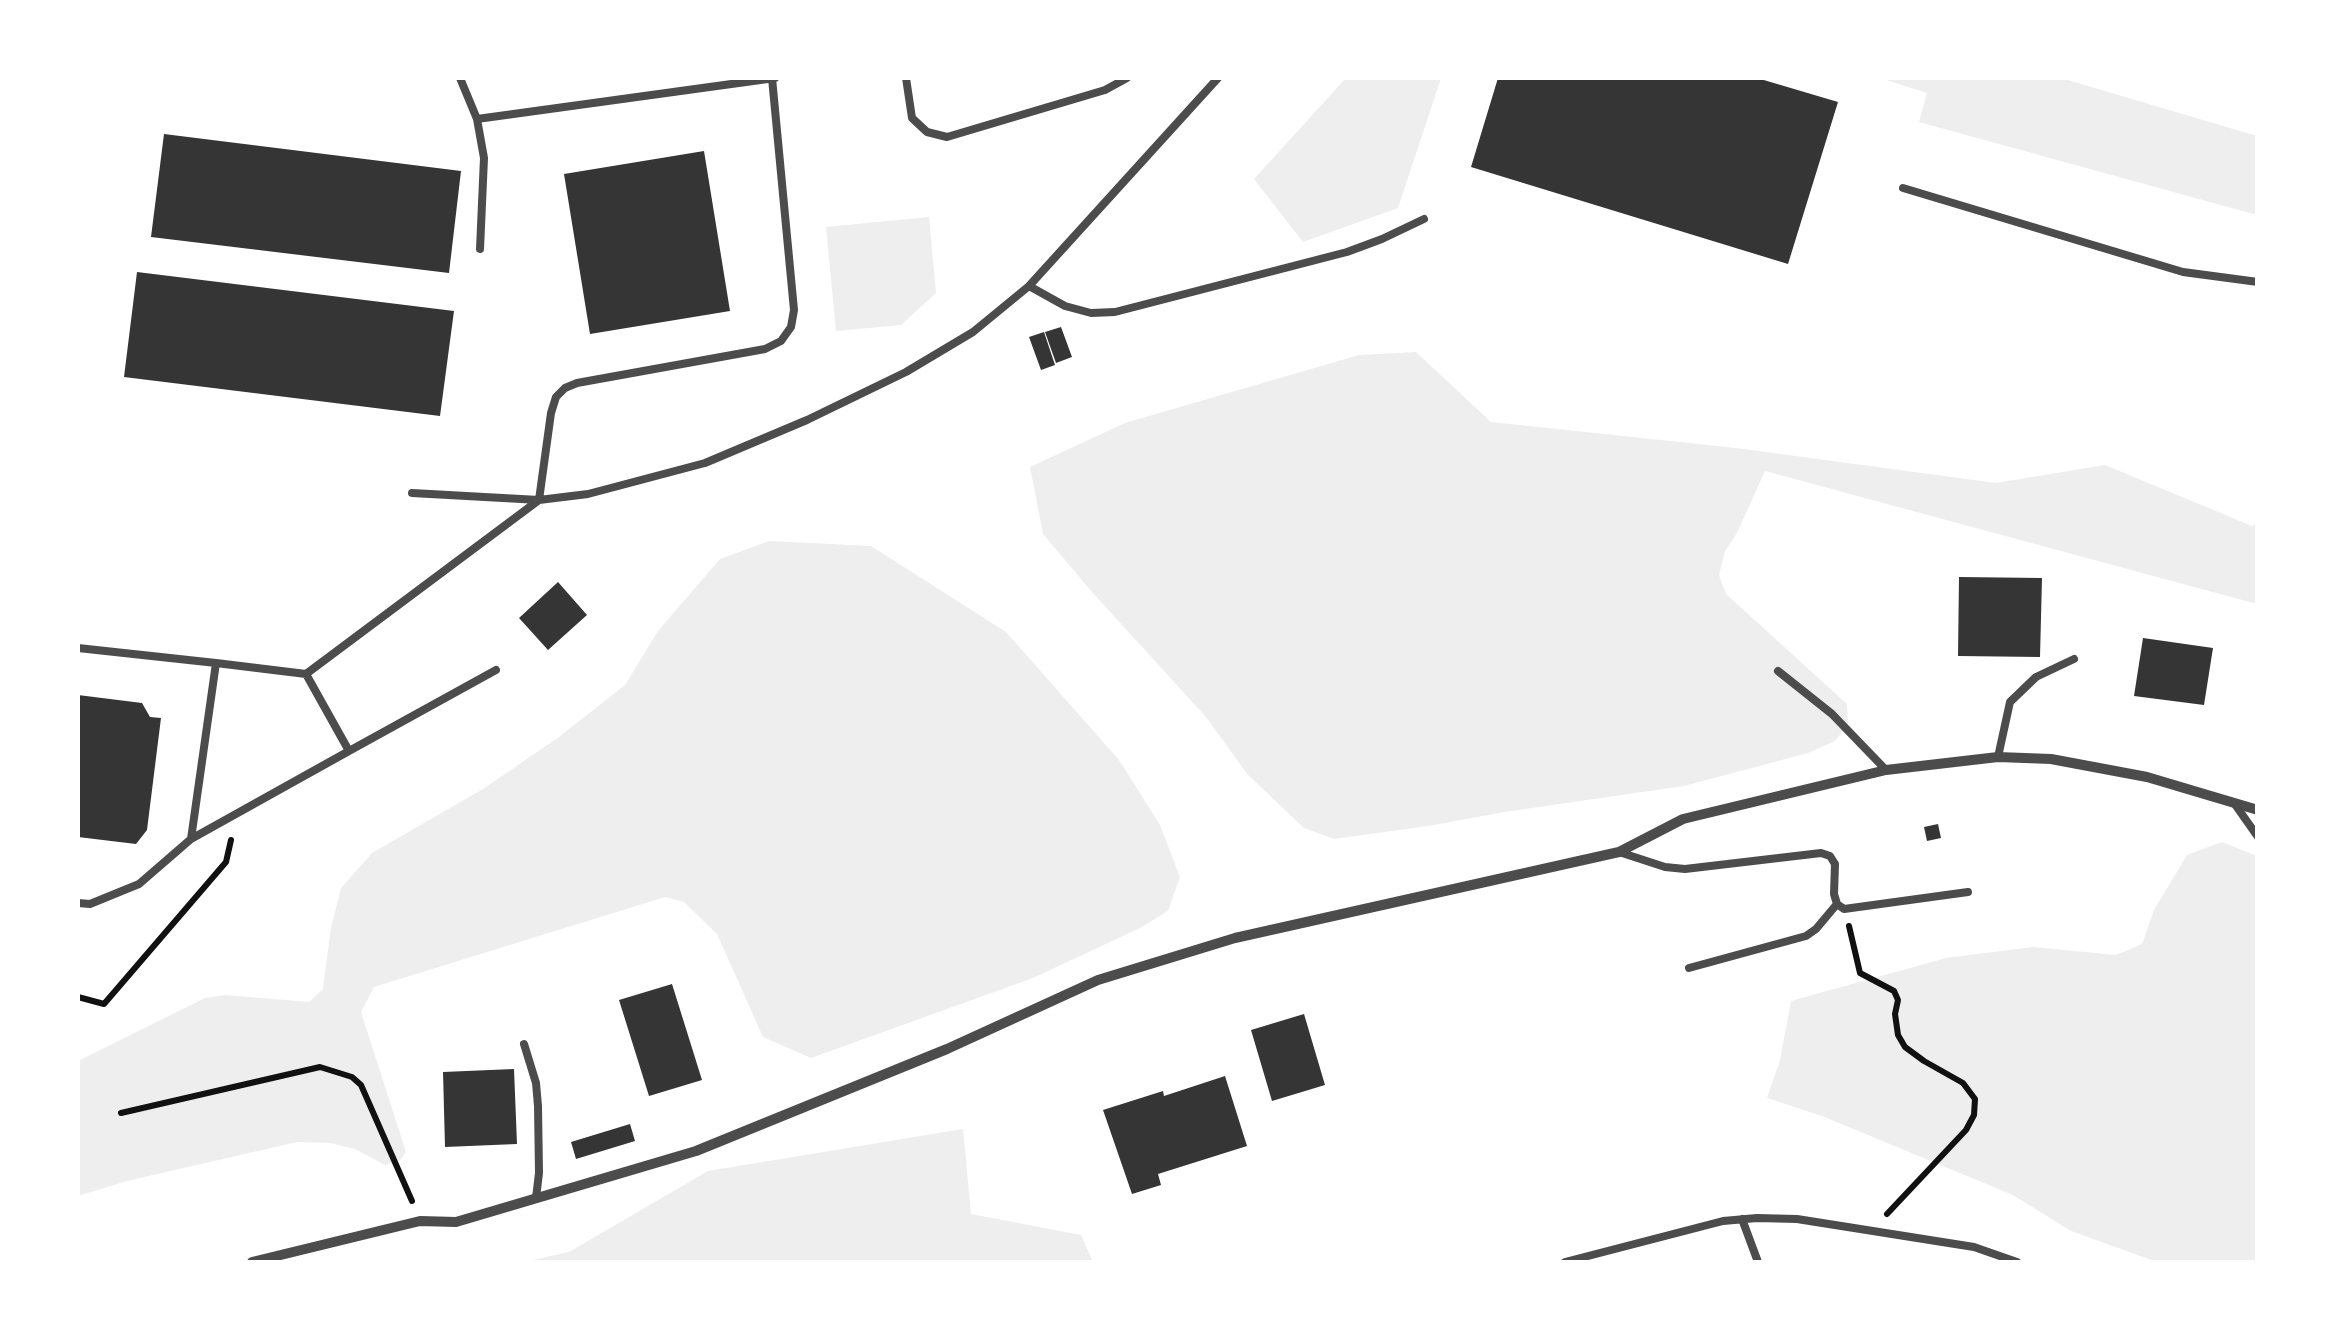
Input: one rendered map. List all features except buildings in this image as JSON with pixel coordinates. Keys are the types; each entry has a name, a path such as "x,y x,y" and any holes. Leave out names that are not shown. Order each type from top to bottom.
{"street":[{"path":"252,1262 420,1221 456,1222 696,1151 948,1049 1098,980 1236,938 1619,852 1683,819 1886,770 1998,758 2051,759 2146,777 2258,810"}],"lane":[{"path":"460,78 478,119 484,158 480,248"},
{"path":"78,648 306,674 538,500 551,412 556,397 565,388 765,349 781,341 791,327 794,310 774,78 478,119"},
{"path":"906,78 912,118 927,132 946,138 1106,90 1126,78"},
{"path":"412,492 538,500 588,494 688,468 806,420 943,352 1028,286 1218,78"},
{"path":"1903,188 2182,272 2258,282"},
{"path":"1028,286 1065,306 1091,314 1116,312 1347,252 1424,219"},
{"path":"1998,758 2010,702 2036,677 2074,659"},
{"path":"190,840 216,663"},
{"path":"78,904 90,904 139,884 190,840 496,670"},
{"path":"1778,671 1832,714 1886,770"},
{"path":"306,674 349,751"},
{"path":"2234,803 2258,837"},
{"path":"1619,852 1664,867 1684,869 1821,853 1830,856 1834,864 1834,894 1841,907"},
{"path":"1690,968 1806,936 1841,907 1968,892"},
{"path":"524,1044 536,1083 538,1106 540,1173 536,1198"},
{"path":"1742,1219 1758,1262"},
{"path":"1565,1262 1723,1221 1797,1219 1974,1247 2017,1262"}],"path":[{"path":"78,997 104,1004 226,862"},
{"path":"1841,907 1860,972 1894,992 1898,1000 1898,1035 1905,1047 1963,1083 1976,1099 1974,1115 1966,1130 1874,1230"},
{"path":"121,1113 320,1067 352,1077 362,1085 420,1221"}],"shaded area":[{"path":"1346,78 1441,78 1398,208 1303,242 1254,179"},
{"path":"1880,78 2061,78 2257,136 2257,215 1919,122 1927,93"},
{"path":"929,217 936,293 901,325 836,331 826,227"},
{"path":"1416,352 1491,422 1736,448 1996,483 2105,465 2252,526 2257,523 2257,604 1765,471 1725,551 1719,575 1726,594 1847,704 1848,725 1835,741 1808,753 1684,786 1334,839 1304,828 1248,775 1206,717 1043,534 1030,467 1125,423 1359,355"},
{"path":"769,541 871,546 1006,632 1119,760 1160,825 1180,877 1168,911 1033,978 811,1058 763,1037 717,934 684,902 665,897 374,987 361,1012 406,1152 400,1160 385,1165 355,1149 297,1142 78,1196 78,1061 205,998 225,995 309,1002 323,989 331,927 341,888 372,853 483,789 559,737 625,685 658,631 720,559"},
{"path":"2222,842 2257,856 2257,1262 2157,1262 2071,1231 2013,1195 1822,1116 1767,1098 1780,1060 1791,1001 1946,958 2033,947 2116,955 2142,944 2154,910 2187,855"},
{"path":"963,1129 971,1214 1081,1235 1093,1262 524,1262 569,1252 708,1171"}]}
